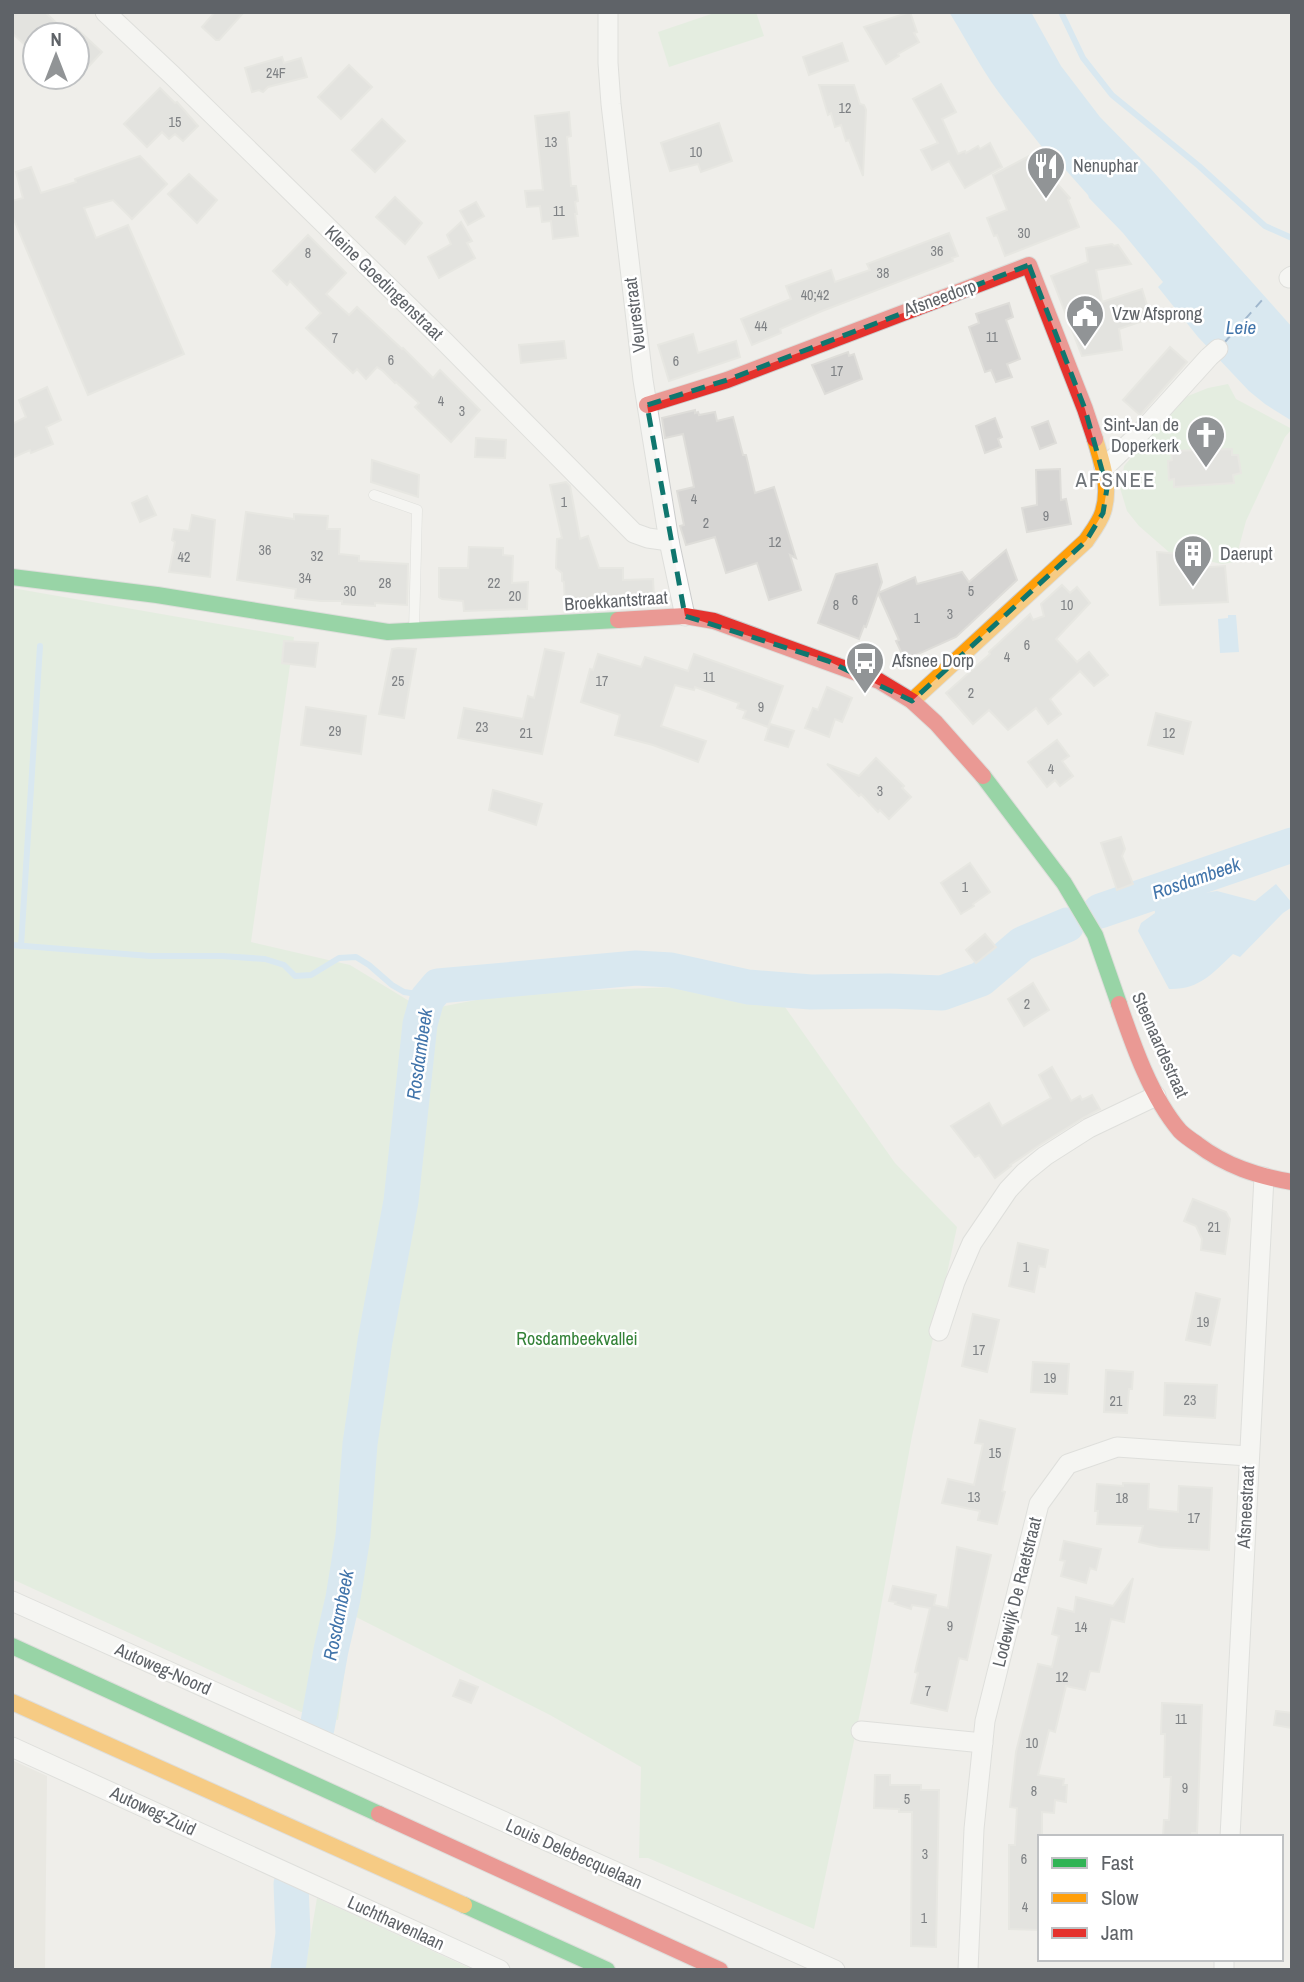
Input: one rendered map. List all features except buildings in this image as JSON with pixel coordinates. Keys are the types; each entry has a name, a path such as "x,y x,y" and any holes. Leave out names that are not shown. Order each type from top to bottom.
{"main road":[{"name":"Afsneedorp","path":"647,405 727,380 1029,265 1085,409 1104,468 1107,488 1103,513 1086,541 912,701"},
{"name":"Broekkantstraat","path":"12,577 157,595 388,632 685,615 740,629 879,681 912,701 936,723 988,781 1065,883 1094,935"},
{"name":"Steenaardestraat","path":"1094,935 1126,1025 1156,1096 1181,1132 1210,1154 1239,1169 1292,1182"},
{"path":"12,1646 720,1970"},
{"path":"12,1702 607,1970"}],"street":[{"name":"Kleine Goedingenstraat","path":"104,12 445,342 635,533 669,541"},
{"name":"Veurestraat","path":"608,12 611,104 635,320 669,541 685,615"},
{"path":"1104,468 1218,349"},
{"path":"939,1331 955,1282 972,1243 1007,1190 1045,1156 1089,1128 1156,1096"},
{"name":"Afsneestraat","path":"1230,1835 1264,1177"},
{"name":"Lodewijk De Raetstraat","path":"968,1970 974,1829 985,1721 1039,1504 1068,1464 1117,1447 1248,1456"},
{"name":"Autoweg-Noord","path":"12,1601 314,1738"},
{"path":"861,1731 983,1743"},
{"name":"Louis Delebecquelaan","path":"314,1738 835,1970"},
{"name":"Autoweg-Zuid","path":"12,1747 293,1875"},
{"name":"Luchthavenlaan","path":"293,1875 500,1970"}],"lane":[{"path":"374,495 417,510 414,631"}],"highlighted area":[{"path":"1029,265 1085,409 1107,488 1103,513 1086,541 912,701 828,661 685,616 647,405 727,380"}],"shaded area":[{"path":"12,1760 47,1776 45,1970 12,1970"}],"green space":[{"path":"717,12 756,12 764,36 669,67 658,32"},
{"path":"1228,384 1236,399 1292,429 1285,437 1246,521 1235,562 1222,564 1170,553 1139,526 1127,511 1120,488 1124,466 1183,398 1208,388"},
{"name":"Rosdambeekvallei","path":"12,588 294,637 251,942 350,965 424,1010 513,993 705,986 773,990 895,1163 957,1227 912,1436 871,1661 814,1929 648,1858 639,1858 641,1767 550,1715 352,1615 338,1720 301,1712 12,1579"},
{"path":"317,1898 474,1970 305,1970"}],"water":[{"name":"Leie","path":"949,12 1031,12 1061,66 1100,117 1151,169 1292,327 1292,421 1249,391 1198,337 1158,287 1163,282 1123,233 1048,150 1042,147 1003,99"},
{"path":"1228,615 1236,615 1239,652 1220,653 1218,619 1228,618"},
{"path":"1276,884 1292,903 1292,907 1240,957 1233,954 1212,974 1189,987 1169,989 1138,931 1141,923 1155,913 1154,905 1201,887 1204,893 1217,891 1255,901"}],"waterway":[{"path":"1061,12 1083,58 1112,95 1199,166 1265,226 1292,238"},
{"path":"21,946 40,646"},
{"name":"Rosdambeek","path":"1100,911 1292,845"},
{"path":"1175,886 1180,896"},
{"name":"Rosdambeek","path":"317,1728 353,1536 360,1444 375,1341 401,1201 420,1024 427,999 438,986 636,968 671,970 748,987 811,992 942,993 981,979 1022,944 1067,925"},
{"path":"12,945 150,956 265,959 284,965 295,976 311,975 339,958 356,957 404,992 430,996"},
{"name":"Rosdambeek","path":"288,1970 293,1934 291,1884"}],"ferry route":[{"path":"1224,343 1263,299"}],"traffic: fast":[{"path":"12,577 157,595 388,632 618,620"},
{"path":"983,776 1064,883 1095,935 1119,1004"},
{"path":"12,1646 379,1814"},
{"path":"464,1905 607,1970"}],"traffic: slow":[{"path":"912,701 1086,541 1096,527 1102,516 1106,493 1105,475 1095,439"},
{"path":"12,1702 464,1905"}],"traffic: jam":[{"path":"647,405 727,380 1029,265 1095,439"},
{"path":"618,620 685,616 714,621 879,681 912,701 936,723 983,776"},
{"path":"1119,1004 1152,1087 1180,1131 1208,1152 1231,1164 1266,1177 1292,1182"},
{"path":"379,1814 720,1970"}],"place":[{"name":"Nenuphar","path":"1046,200"},
{"name":"Vzw Afsprong","path":"1085,348"},
{"name":"Sint-Jan de Doperkerk","path":"1206,469"},
{"name":"Daerupt","path":"1193,588"},
{"name":"Afsnee Dorp","path":"865,695"}],"district":[{"name":"AFSNEE","path":"1116,480"}]}
